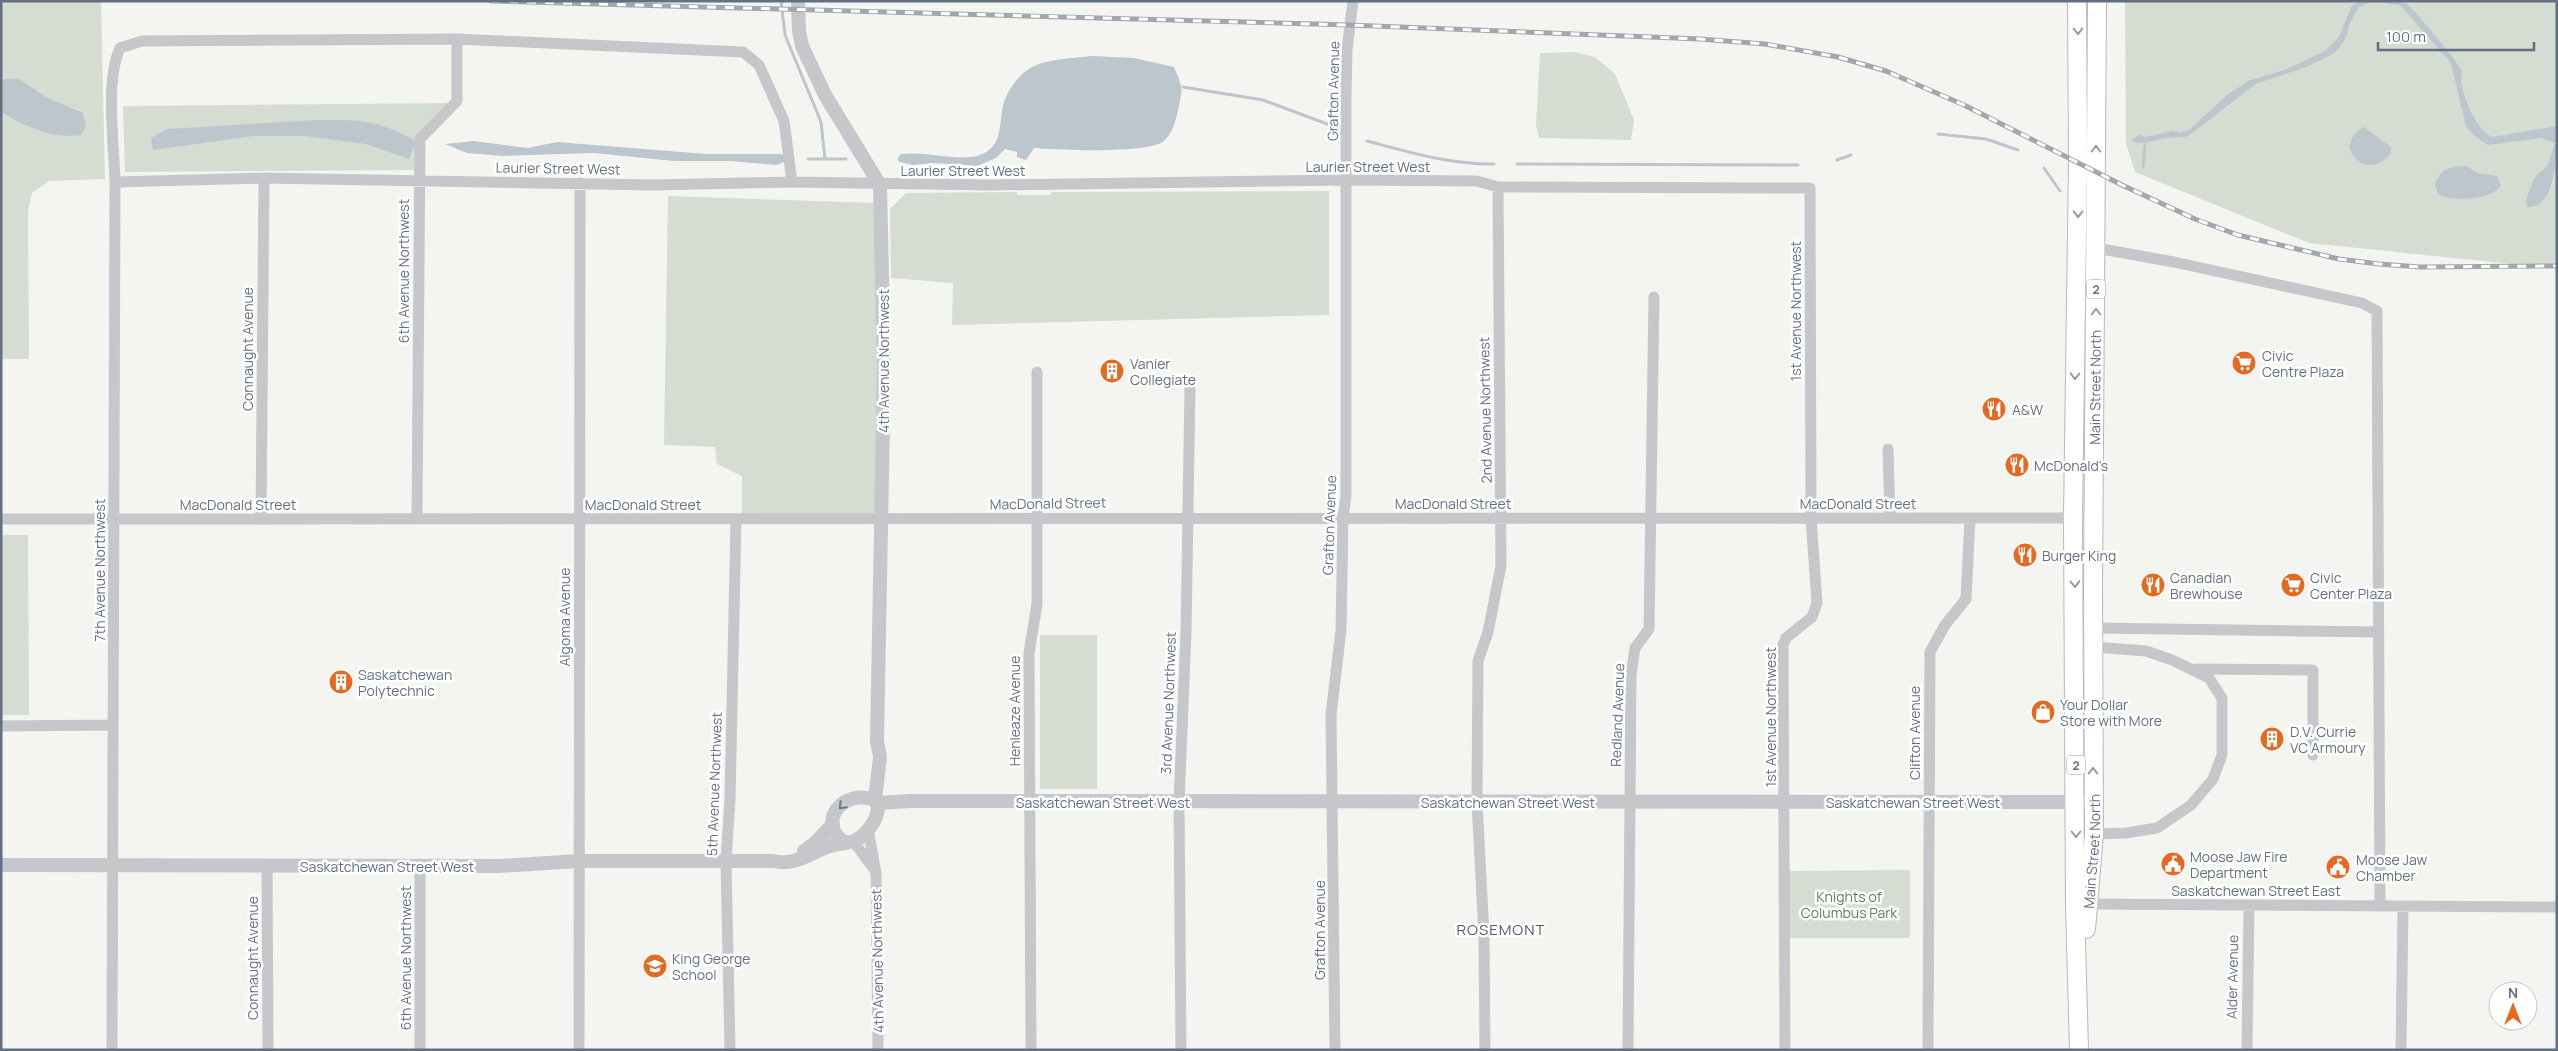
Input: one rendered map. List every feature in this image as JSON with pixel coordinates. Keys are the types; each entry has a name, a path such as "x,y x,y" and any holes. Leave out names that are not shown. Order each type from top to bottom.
{"main road":[{"name":"Main Street North","path":"2077,1 2078,162 2073,518 2085,802 2094,834 2082,904"},
{"name":"Main Street North","path":"2079,1050 2077,1012 2093,647 2097,1"}],"street":[{"path":"798,1 799,31 802,46 825,95 880,184"},
{"name":"Grafton Avenue","path":"1335,1050 1334,802 1331,715 1341,630 1343,518 1346,495 1347,50 1353,1"},
{"path":"457,39 743,52 759,65 784,121 792,182"},
{"name":"7th Avenue Northwest","path":"112,1050 115,182 112,90 114,62 120,48 142,41 457,39"},
{"name":"6th Avenue Northwest","path":"417,519 420,138 457,100 457,39"},
{"name":"Laurier Street West","path":"115,182 264,178 580,184 792,182 880,184 1348,180 1476,181 1498,187 1810,188"},
{"name":"Connaught Avenue","path":"261,519 264,178"},
{"name":"Algoma Avenue","path":"579,1050 580,184"},
{"name":"4th Avenue Northwest","path":"876,806 880,757 877,742 883,518 884,368 880,184"},
{"name":"2nd Avenue Northwest","path":"1484,1050 1484,935 1477,802 1478,661 1488,632 1501,566 1498,187"},
{"name":"1st Avenue Northwest","path":"1785,1050 1783,645 1786,638 1812,617 1817,603 1811,518 1810,188"},
{"path":"2096,248 2174,262 2362,303 2376,311 2380,906"},
{"name":"Redland Avenue","path":"1628,1050 1631,675 1635,648 1649,629 1653,518 1654,297"},
{"name":"Henleaze Avenue","path":"1031,1050 1029,653 1037,604 1037,372"},
{"name":"3rd Avenue Northwest","path":"1181,1050 1179,802 1186,632 1190,387"},
{"path":"1888,449 1890,518"},
{"name":"Clifton Avenue","path":"1928,1050 1930,652 1945,625 1966,599 1970,518"},
{"name":"MacDonald Street","path":"1,519 2095,518"},
{"name":"5th Avenue Northwest","path":"730,1050 726,861 730,799 736,519"},
{"path":"2093,628 2378,632"},
{"path":"2093,647 2146,651 2209,678 2222,698 2222,754 2213,779 2191,805 2157,828 2126,833 2094,834"},
{"path":"2191,669 2314,670 2313,755"},
{"path":"1,726 113,725"},
{"name":"4th Avenue Northwest","path":"860,797 870,782 872,758 877,742"},
{"path":"860,797 876,806 868,829 848,842 835,832 833,824 838,808 851,798 860,797"},
{"name":"Saskatchewan Street West","path":"876,806 887,810 923,802 2085,802"},
{"name":"Saskatchewan Street West","path":"773,861 780,857 804,851 816,842 833,824"},
{"name":"4th Avenue Northwest","path":"868,829 876,873 878,1050"},
{"name":"4th Avenue Northwest","path":"848,842 876,873"},
{"name":"Saskatchewan Street West","path":"1,865 499,866 579,861 773,861 781,863 802,860 826,847 848,842"},
{"name":"Connaught Avenue","path":"267,866 268,1050"},
{"name":"6th Avenue Northwest","path":"420,866 420,1050"},
{"name":"Saskatchewan Street East","path":"2082,904 2557,907"},
{"name":"Alder Avenue","path":"2246,1050 2249,905"},
{"path":"2401,1050 2403,906"}],"green space":[{"path":"1,1 101,2 105,179 49,181 32,193 28,211 29,359 1,359"},
{"path":"2125,1 2557,1 2557,264 2522,265 2309,243 2135,172 2126,144"},
{"path":"1574,52 1595,57 1615,74 1634,120 1631,140 1539,138 1536,125 1540,53"},
{"path":"458,103 425,140 417,170 125,172 123,106"},
{"path":"1329,191 1329,315 952,325 953,283 891,278 890,209 906,193 1017,192 1017,195 1051,195 1051,192"},
{"path":"668,196 878,203 877,514 742,514 742,476 717,464 715,447 664,445"},
{"path":"1,535 28,535 29,715 1,715"},
{"path":"1040,635 1097,635 1097,789 1040,789"},
{"name":"Knights of Columbus Park","path":"1910,870 1910,938 1787,938 1787,871"}],"shaded area":[{"path":"2359,1 2372,1 2359,7 2349,25 2346,38 2335,53 2306,67 2256,84 2188,136 2171,137 2146,143 2131,141 2140,134 2145,137 2173,131 2181,133 2190,129 2227,95 2248,81 2287,69 2325,51 2339,37 2351,7"},
{"path":"2377,1 2396,1 2407,4 2436,36 2461,69 2462,88 2467,104 2486,133 2492,137 2557,126 2554,175 2545,198 2537,205 2527,207 2526,200 2534,178 2548,165 2555,143 2541,138 2488,145 2477,138 2466,127 2451,63 2401,6"},
{"path":"1092,56 1134,58 1174,67 1181,84 1181,97 1173,127 1164,141 1140,148 1122,149 1034,148 1026,160 1017,157 1017,152 1005,149 996,158 977,166 934,163 913,165 900,162 897,159 901,154 910,153 969,157 986,152 996,141 999,134 1004,102 1011,88 1021,75 1042,63"},
{"path":"1,79 19,79 46,97 83,113 86,127 81,135 70,136 40,131 1,112"},
{"path":"317,120 368,122 390,128 416,141 409,159 366,144 305,136 253,136 153,150 151,138 167,129"},
{"path":"2364,127 2391,147 2391,153 2380,163 2368,165 2357,160 2352,154 2349,147 2352,138"},
{"path":"474,141 528,148 557,142 706,154 779,154 784,155 784,162 776,165 731,161 674,161 594,153 503,156 467,153 445,144"},
{"path":"2467,166 2477,173 2497,176 2501,186 2481,197 2461,199 2444,197 2438,194 2435,184 2443,171 2452,167"}],"waterway":[{"path":"781,1 785,35 821,122 825,159"},
{"path":"1183,87 1263,100 1330,125 1340,134"},
{"path":"1938,134 1986,139 2018,150"},
{"path":"1367,141 1446,160 1494,164"},
{"path":"2143,167 2145,145"},
{"path":"1837,160 1851,155"},
{"path":"808,159 846,159"},
{"path":"1517,164 1798,165"},
{"path":"2044,168 2060,191"}],"railway":[{"path":"491,1 1349,25 1700,39 1765,44 1838,57 1886,71 1964,105 2122,185 2195,219 2238,235 2339,259 2379,264 2420,267 2557,266"}],"place":[{"name":"Civic Centre Plaza","path":"2244,363"},
{"name":"Vanier Collegiate","path":"1112,371"},
{"name":"A&W","path":"1994,409"},
{"name":"McDonald's","path":"2017,465"},
{"name":"Burger King","path":"2025,555"},
{"name":"Canadian Brewhouse","path":"2153,585"},
{"name":"Civic Center Plaza","path":"2293,585"},
{"name":"Saskatchewan Polytechnic","path":"341,682"},
{"name":"Your Dollar Store with More","path":"2043,712"},
{"name":"D.V. Currie VC Armoury","path":"2272,739"},
{"name":"Moose Jaw Fire Department","path":"2173,864"},
{"name":"Moose Jaw Chamber","path":"2338,867"},
{"name":"King George School","path":"655,966"}],"district":[{"name":"ROSEMONT","path":"1501,929"}]}
